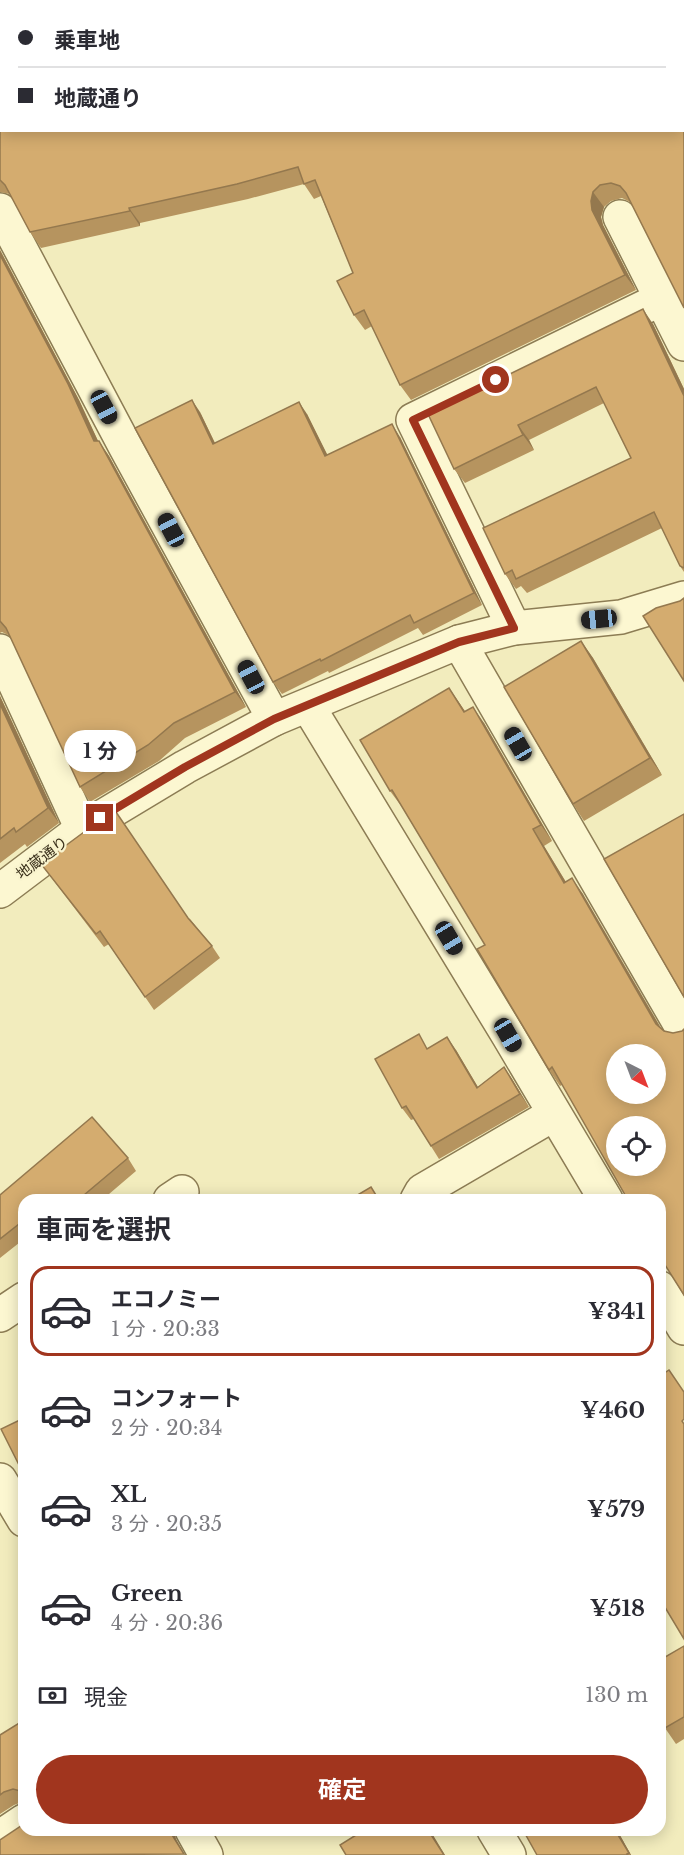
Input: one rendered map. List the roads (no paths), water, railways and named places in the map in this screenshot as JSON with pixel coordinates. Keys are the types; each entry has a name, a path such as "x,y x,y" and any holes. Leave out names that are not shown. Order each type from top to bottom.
{"street":[{"path":"0,210 274,719"},
{"path":"620,217 684,344"},
{"path":"514,628 413,420 661,299"},
{"name":"地蔵通り","path":"0,891 82,829 185,767 274,719 459,642 514,628 621,617 684,598"},
{"path":"459,642 684,1031"},
{"path":"0,651 82,829"},
{"path":"308,706 602,1194"},
{"path":"420,1194 554,1114"},
{"path":"666,1298 684,1328"},
{"path":"0,1315 18,1303"},
{"path":"0,1480 18,1510"},
{"path":"0,1837 18,1825"},
{"path":"195,1836 206,1855"},
{"path":"498,1836 509,1855"}]}
